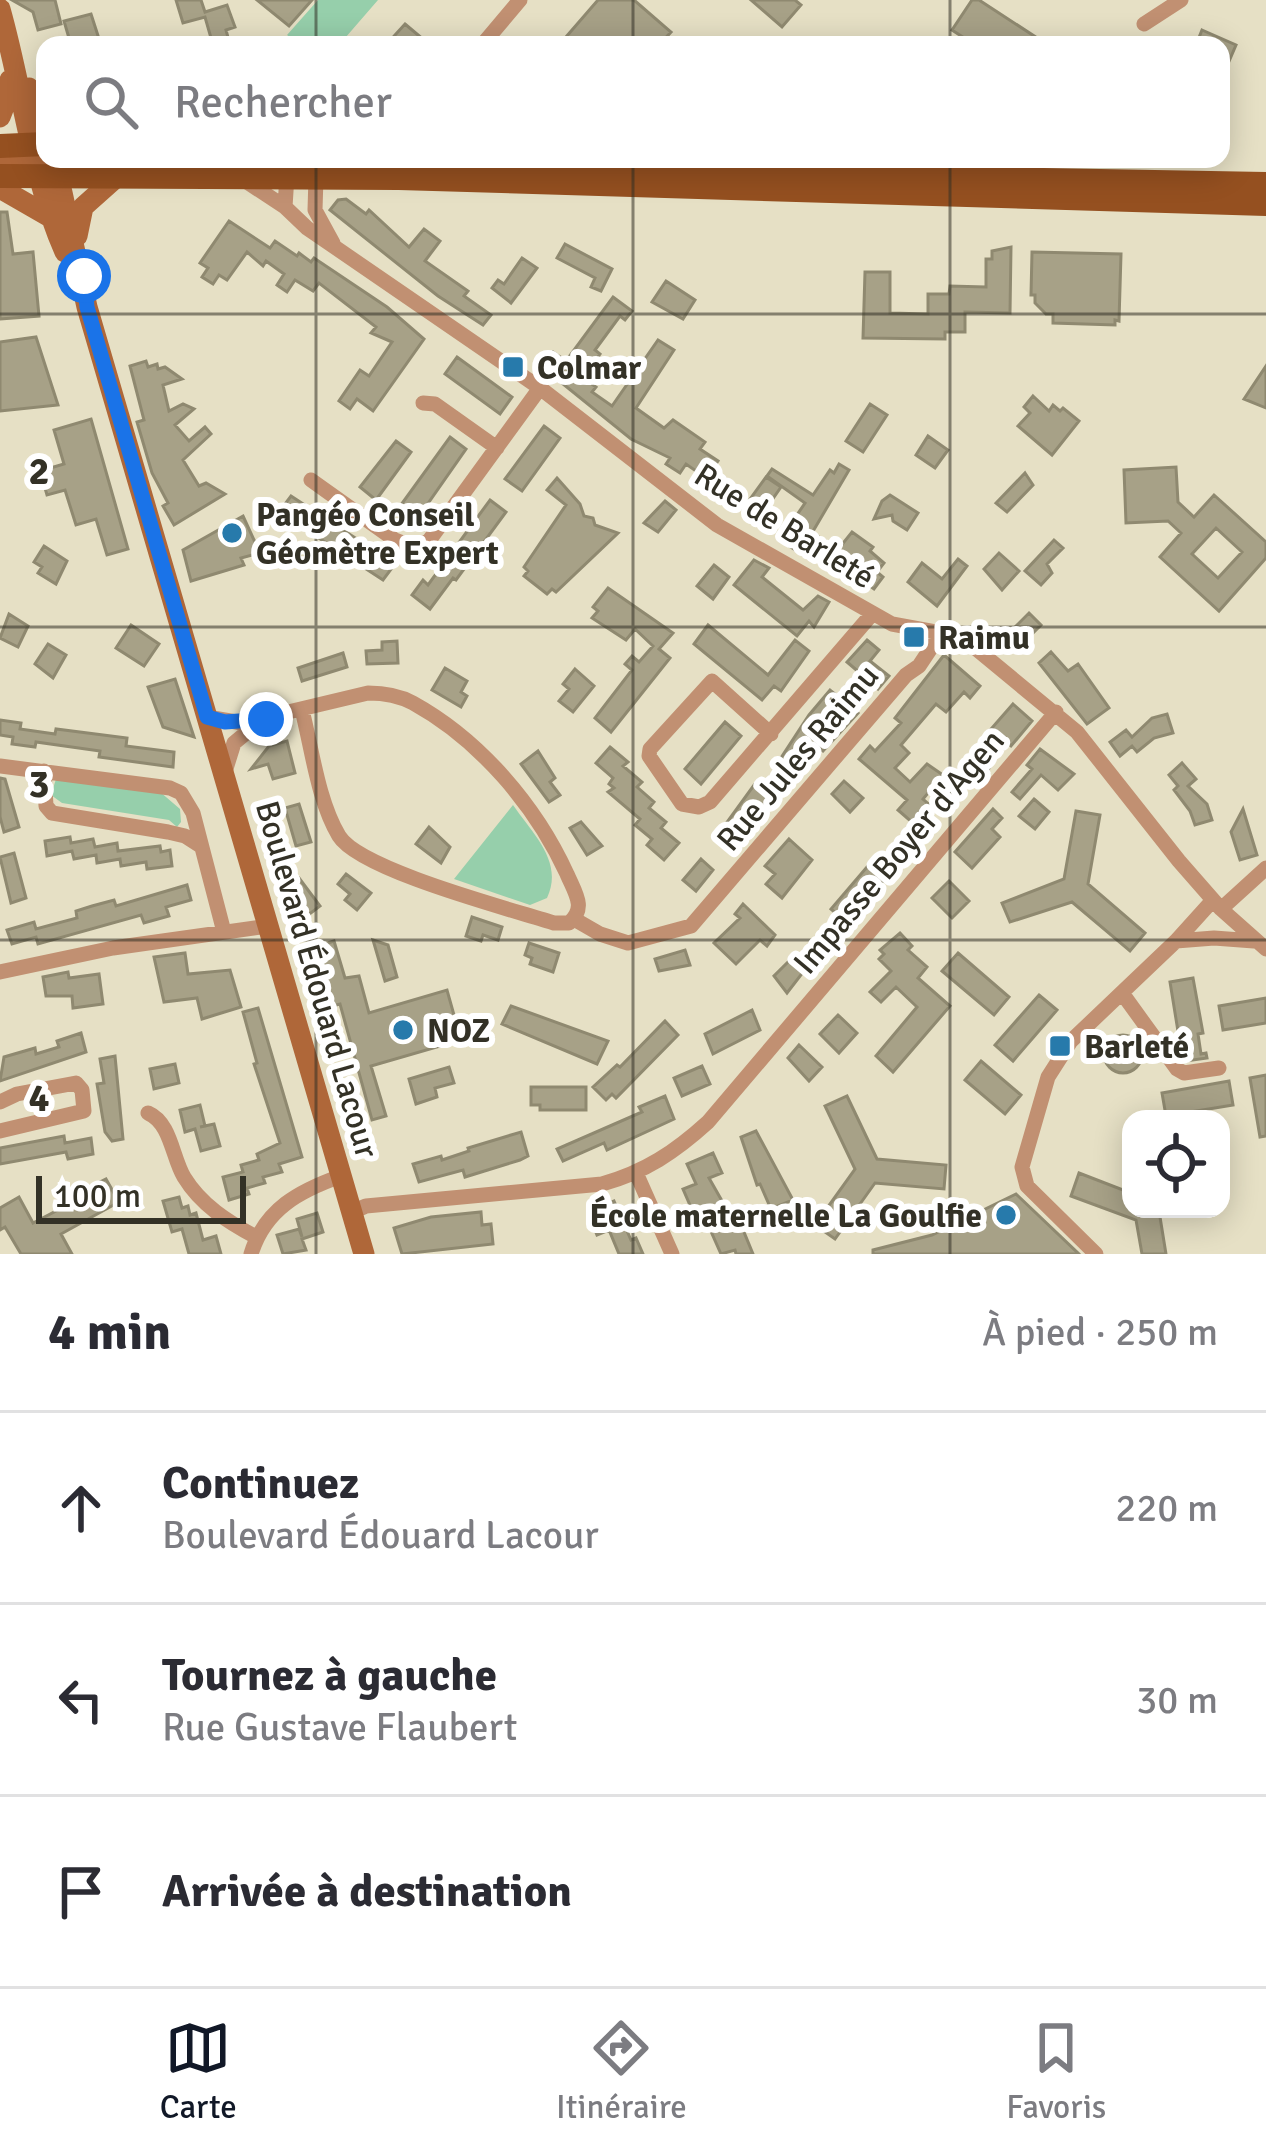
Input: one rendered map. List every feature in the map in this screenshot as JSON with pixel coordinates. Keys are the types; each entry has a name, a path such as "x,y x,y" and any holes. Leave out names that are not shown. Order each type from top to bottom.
{"main road":[{"name":"Boulevard Édouard Lacour","path":"2,18 36,94"},
{"name":"Boulevard Édouard Lacour","path":"2,18 36,123"},
{"path":"0,117 10,94 2,18"},
{"path":"0,146 36,154"},
{"path":"0,161 36,158"},
{"path":"0,176 36,161"},
{"name":"Boulevard Édouard Lacour","path":"47,168 48,210 87,307"},
{"name":"Boulevard Édouard Lacour","path":"50,168 364,1254"},
{"path":"94,168 120,174 236,175 282,168"},
{"path":"291,168 316,178 422,178 444,168"},
{"path":"491,168 1266,204"},
{"path":"529,168 1266,184"},
{"path":"87,307 77,222 90,198 120,174"},
{"path":"0,188 48,210"}],"street":[{"path":"490,36 520,0"},
{"path":"1144,24 1181,0"},
{"path":"285,208 288,168"},
{"path":"413,168 422,178"},
{"name":"Rue de Barleté","path":"236,175 540,388 716,525 872,614 902,628 941,633 974,646 1056,712 1217,904 1260,945"},
{"path":"316,178 315,210 334,246"},
{"path":"311,480 395,541 422,544 437,534 540,388"},
{"path":"423,404 435,404 497,448"},
{"path":"771,734 712,681 650,749 649,756 674,796 686,806 710,802 771,734 872,614"},
{"name":"Rue Jules Raimu","path":"574,919 628,943 680,930 698,920 906,675 919,666 941,633"},
{"path":"207,717 225,722 266,719 368,693 385,693 413,703 467,743 534,812 580,906 574,919 554,922 491,904 352,850 341,839 329,812 302,710"},
{"name":"Impasse Boyer d'Agen","path":"637,1174 708,1122 1056,712"},
{"path":"224,776 234,743 245,730 266,719"},
{"path":"0,766 170,788 190,806 224,932"},
{"path":"44,771 46,806 52,813 168,832 199,844"},
{"path":"1096,1254 1028,1186 1022,1167 1048,1077 1071,1041 1217,904 1266,868"},
{"path":"0,972 113,948 268,926"},
{"path":"1176,941 1260,945"},
{"path":"1122,993 1177,1069 1184,1073 1219,1068"},
{"path":"0,1102 17,1094 76,1083 82,1090 84,1111 0,1131"},
{"path":"148,1113 162,1123 185,1179 205,1203 256,1237"},
{"path":"352,1212 366,1206 602,1184 637,1174 672,1254"},
{"path":"251,1254 256,1237 286,1201 341,1176"}],"green space":[{"path":"318,0 378,0 347,36 287,35"},
{"path":"56,779 159,791 180,809 181,822 177,827 169,820 62,803 51,795"},
{"path":"513,805 544,849 552,872 547,898 530,905 454,879"}],"building":[{"path":"12,0 55,0 61,24 38,30 33,12"},
{"path":"176,0 201,0 205,12 227,5 235,27 226,30 228,36 210,36 205,17 183,23"},
{"path":"257,0 312,0 289,26"},
{"path":"598,0 634,0 671,32 667,36 567,36"},
{"path":"751,0 795,0 801,5 782,27"},
{"path":"972,0 979,0 1034,36 961,36 952,30"},
{"path":"91,14 98,36 68,36 64,21"},
{"path":"405,24 419,36 394,36"},
{"path":"346,199 366,214 369,210 409,247 424,229 440,241 425,261 468,291 464,296 491,315 483,325 438,296 330,210 338,200"},
{"path":"0,212 7,212 13,254 33,252 39,316 0,319"},
{"path":"229,221 270,248 275,241 297,256 311,262 314,258 387,307 424,339 373,411 357,399 350,409 339,401 360,370 369,376 392,342 371,333 376,327 319,283 313,291 295,280 287,292 277,285 284,274 266,261 263,266 247,252 227,280 219,275 213,284 202,277 208,268 200,263"},
{"path":"565,244 612,269 601,291 591,287 595,278 557,258"},
{"path":"1011,247 1010,313 965,312 965,332 945,332 945,339 863,338 865,272 890,272 890,313 928,314 928,294 949,294 950,286 986,287 986,259 992,259 992,251"},
{"path":"1032,252 1121,254 1119,321 1115,325 1053,323 1053,314 1046,314 1031,295"},
{"path":"522,258 537,268 511,303 492,288 498,280 504,284"},
{"path":"666,281 695,300 683,319 652,302"},
{"path":"613,297 632,311 625,320 620,316 595,350 600,354 583,378 596,387 592,392 612,406 658,340 674,350 636,408 664,428 673,420 705,442 700,449 718,461 706,478 686,464 680,473 666,464 670,458 631,439 542,367 553,352 566,361"},
{"path":"36,337 58,405 0,411 0,342"},
{"path":"457,357 512,397 500,414 445,374"},
{"path":"146,361 148,367 157,364 158,369 165,367 182,379 163,385 169,411 183,404 194,409 175,425 189,441 205,427 211,434 183,460 199,486 206,483 225,494 174,525 163,506 168,503 152,473 137,422 144,420 130,366"},
{"path":"1266,366 1266,408 1244,399"},
{"path":"1033,396 1049,411 1053,405 1060,411 1063,408 1079,421 1052,455 1018,426 1030,413 1024,407"},
{"path":"870,404 887,415 863,452 846,441"},
{"path":"91,419 128,549 107,555 96,519 76,525 65,490 47,495 40,471 64,464 54,430"},
{"path":"544,426 560,438 522,491 505,479"},
{"path":"928,436 948,450 935,468 916,455"},
{"path":"450,437 466,449 415,522 398,509"},
{"path":"396,441 411,452 376,500 360,487"},
{"path":"839,464 849,470 812,533 819,537 806,557 780,540 805,503 767,476 772,469 813,495"},
{"path":"1176,467 1178,502 1194,517 1214,495 1266,542 1266,558 1219,611 1160,557 1181,533 1168,521 1126,523 1124,470","holes":["1216,528 1242,552 1218,578 1192,554"]},
{"path":"1025,473 1033,485 1007,512 996,503"},
{"path":"766,477 781,487 761,516 745,506"},
{"path":"557,478 580,504 584,516 618,533 556,592 552,589 547,594 524,576 528,571 524,567 566,505 547,490"},
{"path":"890,495 918,513 907,530 892,515 874,519"},
{"path":"291,496 395,564 383,580 279,512"},
{"path":"490,500 506,512 430,609 412,595 423,580 428,585"},
{"path":"665,501 676,510 658,532 644,523"},
{"name":"Pangéo Conseil Géomètre Expert","path":"243,516 260,553 241,558 244,565 191,581 183,550"},
{"path":"852,532 873,547 870,551 884,563 877,572 883,577 874,589 867,584 863,589 845,576 850,570 832,557"},
{"path":"1054,540 1063,548 1047,564 1052,573 1041,585 1025,571"},
{"path":"44,546 67,561 56,584 38,573 42,567 34,562"},
{"path":"999,553 1019,571 1002,590 984,569"},
{"path":"958,559 967,566 937,606 908,582 922,563 942,579"},
{"path":"754,560 769,568 762,577 803,610 818,596 829,602 814,627 809,621 797,636 734,585"},
{"path":"714,565 729,577 713,599 697,586"},
{"path":"608,588 673,633 659,649 670,658 611,732 595,718 632,670 625,664 632,656 639,662 653,646 635,629 626,640 592,618 598,611 593,607"},
{"path":"1029,613 1041,625 1021,645 1009,633"},
{"path":"9,614 28,626 18,647 0,638"},
{"path":"131,625 159,644 144,666 116,648"},
{"path":"708,625 768,675 795,640 809,651 781,691 774,686 762,700 694,644"},
{"path":"867,640 879,650 870,661 889,676 878,689 875,686 823,751 818,747 732,851 721,840 730,829 725,825 754,785 760,789 778,769 809,715 830,690 846,703 867,679 847,662"},
{"path":"397,641 398,663 367,664 366,651 382,650 382,642"},
{"path":"48,644 66,655 53,678 35,664"},
{"path":"1051,652 1068,671 1078,664 1109,708 1087,724 1039,663"},
{"path":"343,653 347,667 302,681 298,668"},
{"path":"944,655 980,686 970,698 964,692 946,712 936,704 901,745 909,753 895,768 910,782 927,764 943,775 923,799 932,807 914,824 898,810 907,800 859,759 870,746 875,751 901,723 895,718"},
{"path":"445,668 467,681 461,707 432,690"},
{"path":"575,669 594,686 573,712 559,701 569,689 563,684"},
{"path":"175,679 194,737 163,727 148,687"},
{"path":"1013,704 1032,721 1011,746 991,729"},
{"path":"1167,714 1173,733 1154,738 1137,752 1132,746 1120,756 1110,742 1126,730 1132,737 1152,718"},
{"path":"0,720 21,723 20,729 55,734 56,729 127,738 126,746 174,752 173,767 99,757 100,751 36,742 35,747 12,744 13,737 0,735"},
{"path":"725,722 741,736 701,784 685,769"},
{"path":"287,741 295,773 273,779 268,764 251,769 269,746"},
{"path":"610,747 642,782 637,787 654,802 649,808 666,822 661,828 679,843 664,860 647,845 652,839 635,825 640,819 608,792 614,788 609,784 613,778 596,763"},
{"path":"977,748 993,762 974,785 958,772"},
{"path":"1040,749 1074,774 1058,790 1041,775 1020,799 1012,792 1032,769 1027,765"},
{"path":"538,751 560,795 549,802 521,764"},
{"path":"1182,763 1196,779 1188,786 1207,804 1212,820 1195,825 1174,790 1178,786 1169,775"},
{"path":"0,778 5,779 19,827 4,832 0,817"},
{"path":"844,781 863,798 850,812 832,794"},
{"path":"1034,799 1049,812 1035,829 1019,816"},
{"path":"299,804 311,842 296,846 285,808"},
{"path":"993,809 1002,818 992,829 1000,837 972,868 955,852"},
{"path":"1243,809 1257,855 1240,860 1231,832"},
{"path":"1076,811 1100,815 1088,884 1145,933 1130,951 1072,902 1010,922 1002,903 1064,879"},
{"path":"581,822 602,846 587,855 570,828"},
{"path":"429,827 450,847 441,863 416,844"},
{"path":"70,837 71,843 93,839 95,847 117,843 118,851 160,846 161,852 170,850 172,866 147,869 146,862 121,866 120,859 97,863 96,855 74,859 72,851 47,856 45,841"},
{"path":"789,839 812,860 782,898 766,884 775,874 765,866"},
{"path":"902,839 916,853 906,865 901,860 847,923 831,909 873,860 878,865"},
{"path":"14,853 26,898 11,903 0,857"},
{"path":"701,859 713,870 696,891 683,880"},
{"path":"346,874 371,893 357,910 345,900 350,894 338,884"},
{"path":"299,878 320,906 307,916 286,888"},
{"path":"949,881 969,901 952,918 932,898"},
{"path":"187,885 191,900 166,907 169,916 144,923 141,915 38,944 36,937 12,944 7,930 34,922 36,929 77,918 76,911 92,906 114,900 116,906"},
{"path":"743,904 775,935 767,946 760,940 736,964 714,943 740,918 735,914"},
{"path":"472,917 502,927 498,940 466,936"},
{"path":"900,933 912,946 908,950 927,967 918,978 950,1006 893,1072 876,1056 917,1007 896,987 881,1002 870,992 891,971 879,959 884,954 880,950"},
{"path":"373,940 388,945 397,977 385,981"},
{"name":"NOZ","path":"334,941 345,978 359,976 369,1013 447,990 461,1040 371,1066 386,1116 372,1120 340,1004 324,1008 312,948"},
{"path":"529,943 559,953 553,972 530,964 532,958 525,955"},
{"path":"685,950 690,965 659,971 655,959"},
{"path":"185,953 188,974 230,970 241,1007 202,1019 197,998 164,1002 154,957"},
{"path":"958,953 1009,997 994,1015 942,971"},
{"path":"791,959 804,971 787,993 774,976"},
{"path":"68,972 69,978 99,974 103,1004 73,1008 72,996 46,996 43,977"},
{"path":"1193,978 1203,1033 1198,1034 1201,1054 1206,1053 1207,1058 1186,1061 1170,982"},
{"path":"1039,995 1057,1010 1013,1061 995,1045"},
{"path":"1266,998 1266,1023 1223,1030 1219,1006"},
{"path":"511,1006 608,1041 597,1064 502,1024"},
{"path":"258,1008 302,1157 279,1164 282,1172 263,1177 265,1183 247,1188 249,1194 229,1200 223,1177 243,1172 241,1165 259,1160 257,1154 280,1143 243,1012"},
{"path":"752,1010 760,1030 713,1054 705,1034"},
{"path":"838,1015 857,1033 839,1053 820,1034"},
{"path":"665,1021 678,1035 616,1098 612,1094 606,1100 593,1087"},
{"path":"81,1033 86,1052 0,1081 4,1057 59,1047 57,1041"},
{"path":"1123,1035 1137,1040 1142,1054 1137,1068 1123,1073 1109,1068 1104,1054 1109,1040"},
{"path":"799,1045 822,1067 809,1081 788,1058"},
{"path":"115,1056 123,1139 112,1141 105,1132 97,1084 104,1083 100,1059"},
{"path":"981,1061 1021,1095 1005,1114 965,1080"},
{"path":"175,1064 179,1083 154,1089 150,1069"},
{"path":"702,1066 710,1084 682,1096 674,1078"},
{"path":"449,1067 454,1083 435,1088 437,1097 416,1104 409,1079"},
{"path":"1266,1075 1266,1136 1260,1137 1250,1078"},
{"path":"1229,1081 1233,1105 1165,1110 1162,1093"},
{"path":"531,1087 586,1087 586,1110 540,1110 540,1105 531,1105"},
{"path":"665,1096 674,1119 607,1150 604,1143 563,1161 557,1149 642,1112 639,1107"},
{"path":"847,1096 877,1159 946,1165 944,1189 875,1183 835,1239 815,1225 855,1169 825,1106"},
{"path":"200,1105 205,1126 214,1124 220,1146 201,1151 195,1129 185,1132 180,1110"},
{"path":"756,1131 793,1200 771,1209 757,1185 741,1137"},
{"path":"521,1132 528,1156 520,1160 465,1177 463,1170 419,1182 413,1164 441,1156 442,1160"},
{"path":"64,1136 65,1143 91,1138 93,1154 68,1159 66,1152 0,1164 0,1148"},
{"path":"713,1153 722,1173 709,1178 734,1222 739,1220 753,1254 736,1254 735,1250 721,1254 701,1209 693,1212 683,1189 696,1184 687,1164"},
{"path":"1079,1173 1122,1190 1122,1215 1071,1196"},
{"path":"106,1179 119,1202 61,1234 72,1254 21,1254 5,1227 0,1230 0,1208 19,1197 33,1223 94,1191 92,1186"},
{"name":"École maternelle La Goulfie","path":"1016,1194 1079,1254 873,1254 873,1250 932,1235"},
{"path":"179,1197 182,1208 188,1206 190,1215 196,1213 203,1240 216,1236 221,1254 189,1254 182,1229 172,1232 163,1201"},
{"path":"614,1201 631,1240 636,1238 643,1254 619,1254 609,1230 597,1235 588,1212"},
{"path":"481,1212 482,1225 491,1224 493,1244 402,1254 394,1228 431,1217"},
{"path":"317,1213 323,1232 302,1239 306,1250 283,1254 277,1235 299,1229 302,1237 297,1219"},
{"path":"1131,1218 1160,1218 1166,1254 1142,1254 1136,1220"}],"place":[{"name":"Colmar","path":"513,367"},
{"name":"Pangéo Conseil Géomètre Expert","path":"232,533"},
{"name":"Raimu","path":"914,637"},
{"name":"NOZ","path":"403,1030"},
{"name":"Barleté","path":"1060,1046"},
{"name":"École maternelle La Goulfie","path":"1006,1215"}],"route":[{"path":"84,276 87,307 207,717 242,723 266,719"}]}
